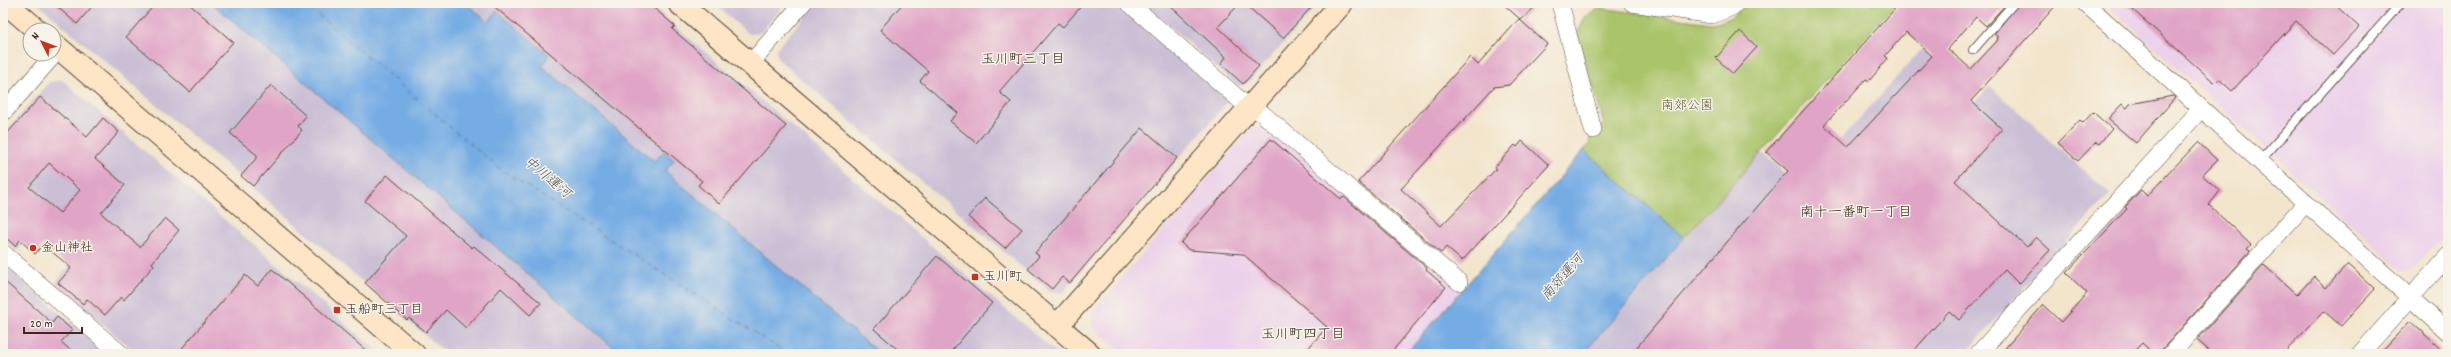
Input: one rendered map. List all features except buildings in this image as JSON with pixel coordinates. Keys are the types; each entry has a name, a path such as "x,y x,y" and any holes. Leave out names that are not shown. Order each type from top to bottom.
{"street":[{"path":"6,3 28,22"},
{"path":"679,3 1090,354"},
{"path":"750,64 803,3"},
{"path":"1129,3 1460,282"},
{"path":"1057,326 1342,3"},
{"path":"1560,3 1593,130"},
{"path":"1632,3 1712,15 1732,7 1736,3"},
{"path":"2085,3 2448,332"},
{"path":"62,50 414,354"},
{"path":"3,113 44,62"},
{"path":"1978,354 2201,109"},
{"path":"2171,354 2306,203"},
{"path":"3,253 121,354"},
{"path":"2360,354 2448,256"}],"lane":[{"path":"1973,50 2014,3"},
{"path":"2260,162 2401,3"}],"shaded area":[{"path":"37,3 212,3 621,354 447,354 62,24 62,22 59,22"},
{"path":"466,3 648,3 1058,354 880,354 665,171 674,160 664,151 654,162 542,66 550,56 497,12 488,22"},
{"path":"713,3 786,3 760,33 749,34"},
{"path":"817,3 1116,3 1229,100 1063,292 1051,292 778,59 776,49"},
{"path":"1143,3 1320,3 1246,84 1238,86"},
{"path":"2105,3 2448,3 2448,230 2413,269 2402,271"},
{"path":"1922,49 1976,101 1990,86 2110,194 1964,354 1583,354 1761,152 1799,186"},
{"path":"62,80 375,349 371,354 138,354 55,283 74,260 36,228 17,251 3,239 3,134 49,82"},
{"path":"1253,126 1267,126 1460,292 1406,354 1124,354 1092,327 1092,312"},
{"path":"3,264 107,354 3,354"}],"green space":[{"name":"南郊公園","path":"1746,3 1896,3 1684,238 1584,150 1590,143 1589,140 1604,123 1577,34 1585,17 1600,8 1711,23 1722,21 1731,17"}],"water":[{"name":"中川運河","path":"212,3 466,3 488,22 497,11 550,56 542,66 654,161 664,151 674,160 665,171 880,354 621,354"},
{"name":"南郊運河","path":"1584,150 1684,238 1583,354 1406,354"}],"ferry route":[{"path":"304,3 499,168 788,354"}],"place":[{"name":"金山神社","path":"33,248"},
{"name":"玉川町","path":"975,277"},
{"name":"玉船町三丁目","path":"337,310"}],"district":[{"name":"玉川町三丁目","path":"1023,60"},
{"name":"南十一番町一丁目","path":"1856,213"},
{"name":"玉川町四丁目","path":"1303,335"}]}
